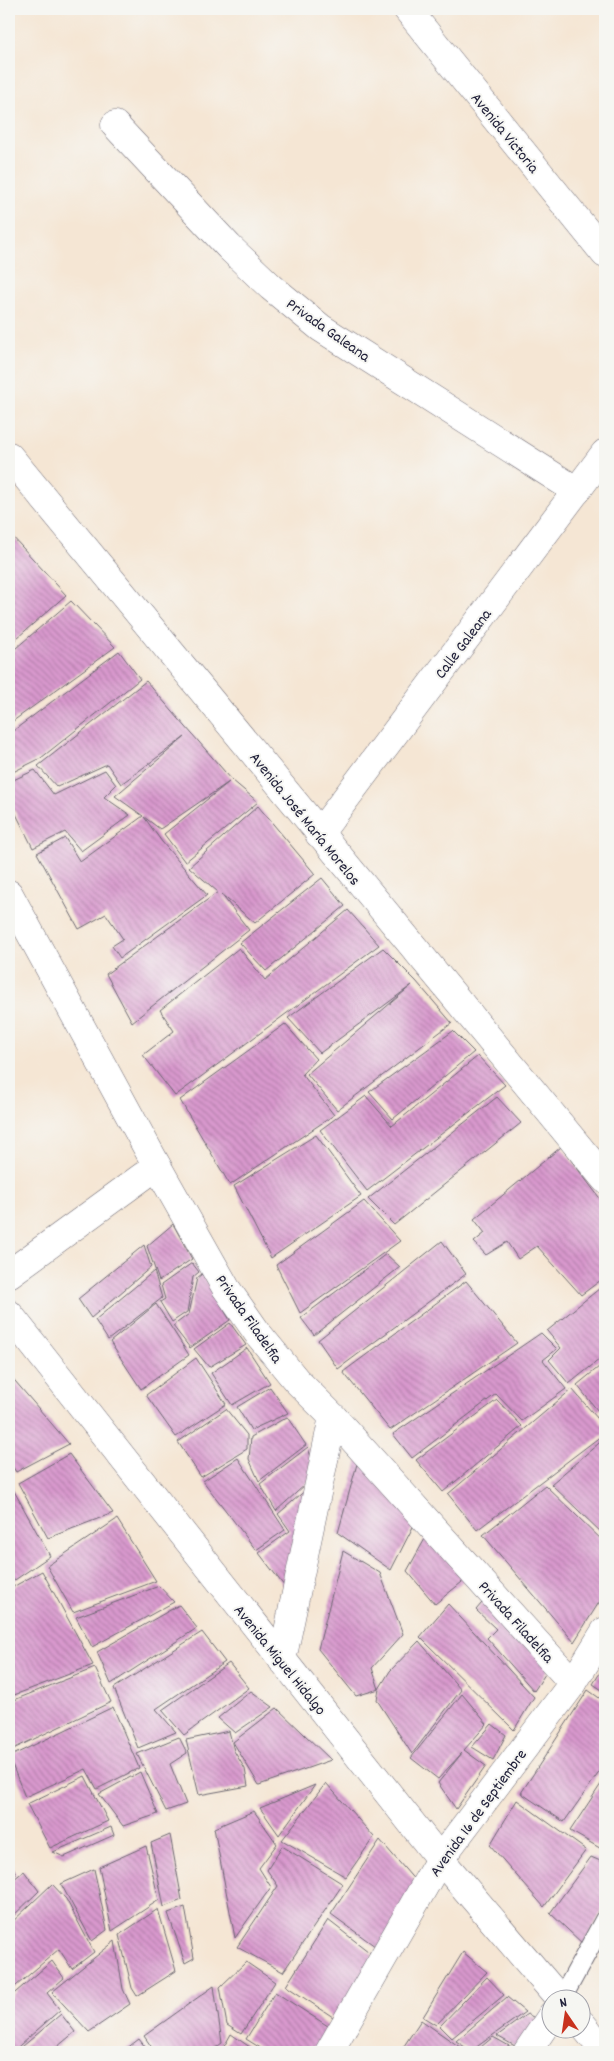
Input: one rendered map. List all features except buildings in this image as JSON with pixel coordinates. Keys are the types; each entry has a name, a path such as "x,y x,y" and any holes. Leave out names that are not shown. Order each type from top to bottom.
{"street":[{"name":"Avenida Victoria","path":"407,9 605,254"},
{"name":"Privada Galeana","path":"115,125 229,247 271,287 322,328 577,491"},
{"name":"Calle Galeana","path":"319,834 605,453"},
{"name":"Avenida José María Morelos","path":"9,456 605,1179"},
{"name":"Privada Filadelfia","path":"9,894 157,1166 226,1288 259,1334 296,1380 333,1416 573,1682"},
{"path":"9,1274 157,1166"},
{"name":"Avenida Miguel Hidalgo","path":"9,1314 440,1860 552,1988"},
{"path":"282,1660 333,1416"},
{"name":"Avenida 16 de Septiembre","path":"329,2052 440,1860 573,1682 605,1631"},
{"path":"527,2052 542,2030"},
{"path":"592,2036 605,2052"}],"lane":[{"path":"567,1988 605,1919"}]}
